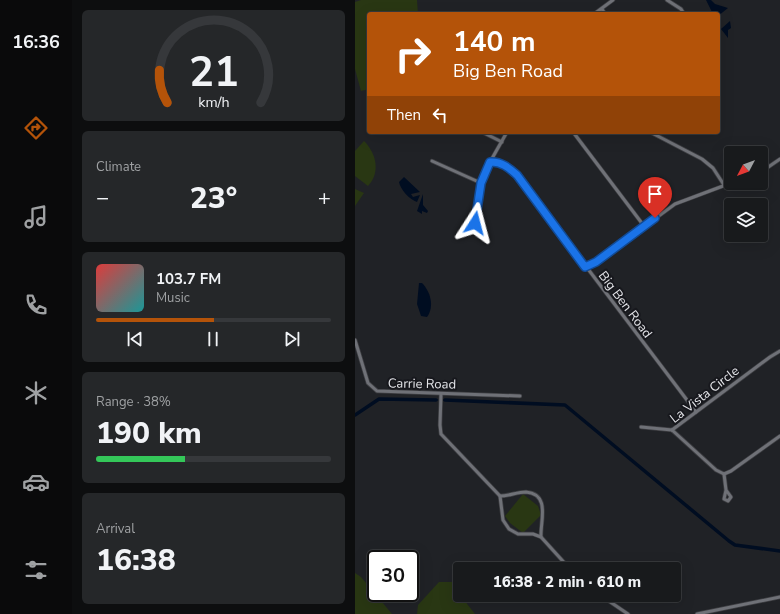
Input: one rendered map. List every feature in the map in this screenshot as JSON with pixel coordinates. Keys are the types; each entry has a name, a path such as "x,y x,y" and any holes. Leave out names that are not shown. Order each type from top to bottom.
{"street":[{"path":"596,12 613,0"},
{"path":"667,0 681,9 682,12"},
{"path":"601,8 604,12"},
{"path":"486,134 502,142"},
{"path":"475,223 481,183 490,162 506,134"},
{"path":"575,134 644,226"},
{"path":"585,267 596,262 675,204 724,185 713,168 702,159 654,134"},
{"path":"768,167 780,159"},
{"path":"432,161 481,183"},
{"name":"Big Ben Road","path":"490,162 496,161 509,168 517,175 696,412"},
{"name":"Carrie Road","path":"356,342 368,383 373,389 382,393 461,393 520,396"},
{"name":"La Vista Circle","path":"724,474 716,470 672,430 780,351"},
{"path":"441,394 441,434 500,496 503,520 509,529 518,534 533,534 541,537 564,562"},
{"path":"641,427 672,430"},
{"path":"726,490 724,474 731,472 780,436"},
{"path":"500,496 524,492 537,497 541,502 543,509 541,537"},
{"path":"697,614 780,597"},
{"path":"610,602 628,614"}],"green space":[{"path":"361,0 417,0 418,12 367,12 367,90 361,91 355,69 355,2"},
{"path":"364,141 372,151 376,169 375,175 368,186 355,176 355,151"},
{"path":"355,189 364,193 355,206"},
{"path":"523,494 538,506 541,515 523,533 510,523 505,516"},
{"path":"355,573 367,584 367,602 382,602 392,614 355,614"},
{"path":"439,582 453,582 453,602 466,602 475,614 417,614 418,605"}],"water":[{"path":"706,0 711,0 715,4 728,8 720,14 720,12 712,12"},
{"path":"730,21 731,28 728,30 728,38 721,29"},
{"path":"404,177 420,192 411,194 413,197 420,195 417,202 408,197 401,188 399,182"},
{"path":"423,194 423,205 428,211 427,213 422,211 422,214 417,211"},
{"path":"419,283 422,283 425,286 431,299 431,308 427,317 421,316 417,304"}],"waterway":[{"path":"355,415 379,399 436,400"},
{"path":"445,400 565,405 729,541 735,545 780,551"}],"route":[{"path":"475,223 481,183 490,162 496,161 509,168 517,175 585,267 596,262 655,218"}]}
